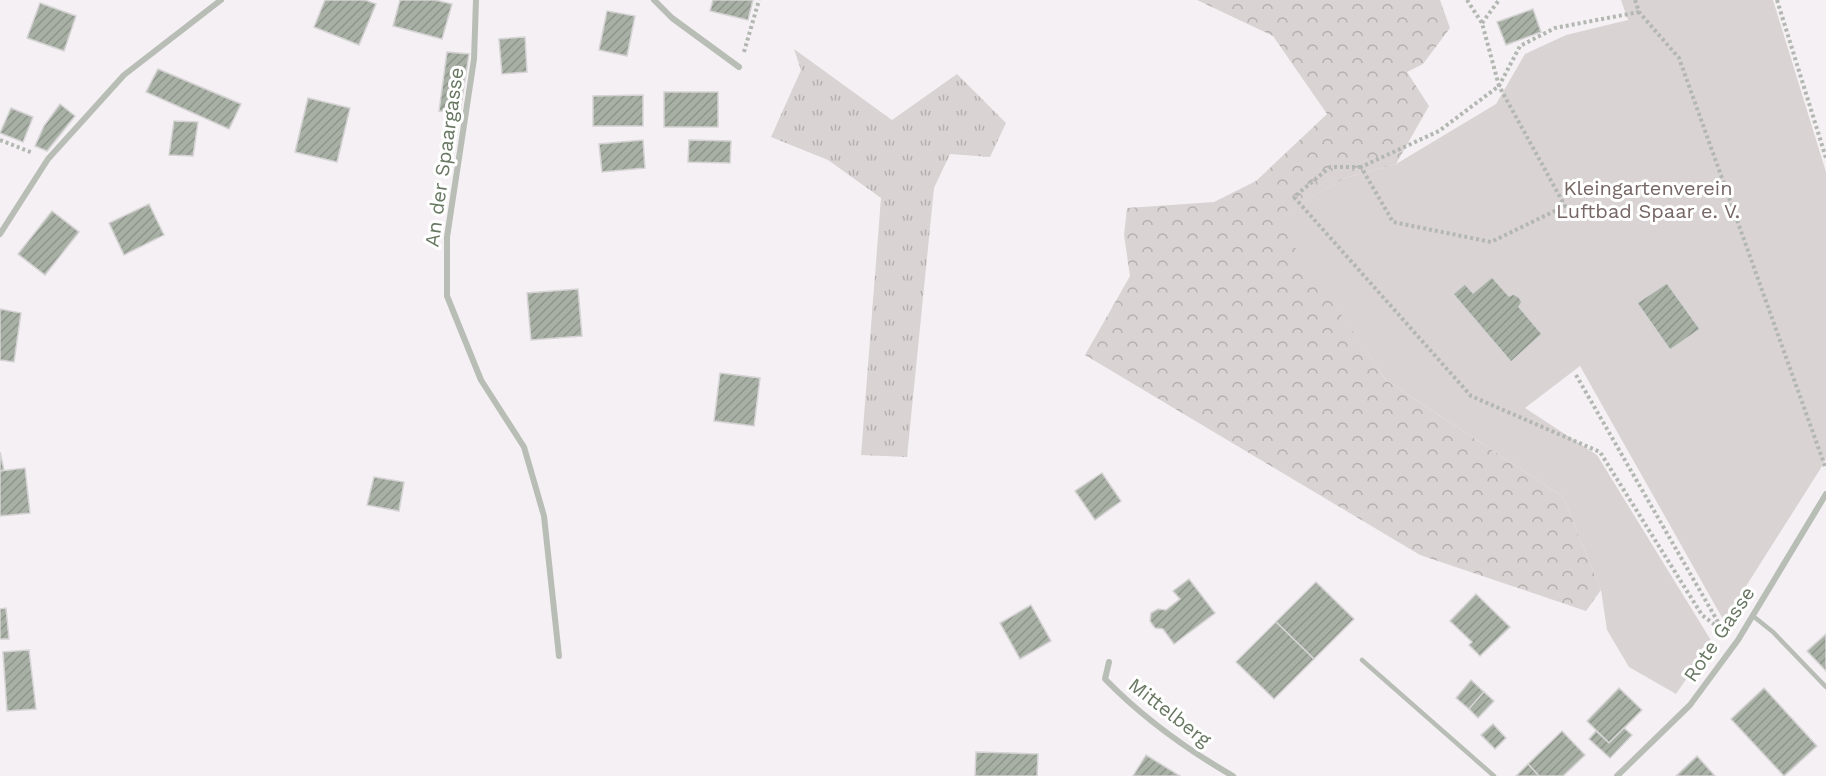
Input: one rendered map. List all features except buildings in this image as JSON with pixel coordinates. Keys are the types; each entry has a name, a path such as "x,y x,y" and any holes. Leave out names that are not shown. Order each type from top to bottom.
{"street":[{"path":"0,234 48,159 124,75 220,0"},
{"name":"An der Spaargasse","path":"476,0 474,59 447,237 447,296 481,380 525,447 544,516 559,656"},
{"path":"654,0 672,18 740,67"},
{"name":"Rote Gasse","path":"1617,776 1690,705 1738,640 1826,494"},
{"name":"Mittelberg","path":"1109,662 1105,679 1129,704 1195,754 1233,776"}],"lane":[{"path":"1753,616 1773,632 1826,687"},
{"path":"1362,660 1494,776"}],"path":[{"path":"740,67 759,0"},
{"path":"1361,167 1393,222 1491,242 1565,206 1499,86 1482,23 1467,0"},
{"path":"1482,23 1499,0"},
{"path":"1635,0 1639,12 1679,58 1826,469"},
{"path":"1777,0 1826,158"},
{"path":"1639,12 1555,28 1520,46 1499,86 1439,131 1361,167 1330,167 1294,197 1472,396 1600,452 1702,615 1738,640"},
{"path":"0,140 48,159"},
{"path":"1576,375 1723,631"}],"green space":[{"path":"1197,0 1440,0 1450,28 1423,64 1407,72 1429,106 1396,164 1345,178 1276,218 1386,380 1563,497 1601,590 1586,611 1420,555 1085,355 1130,276 1124,235 1127,208 1214,202 1256,181 1327,114 1273,36"},
{"name":"Kleingartenverein Luftbad Spaar e. V.","path":"1621,0 1773,0 1826,172 1826,460 1724,621 1580,366 1525,408 1597,455 1712,642 1676,694 1629,667 1607,630 1601,590 1563,497 1386,380 1275,218 1345,178 1396,164 1496,104 1525,54 1566,35 1628,20"},
{"path":"794,49 892,120 957,74 1006,123 990,157 950,154 934,188 907,457 861,455 881,198 828,160 771,137 801,70"}]}
